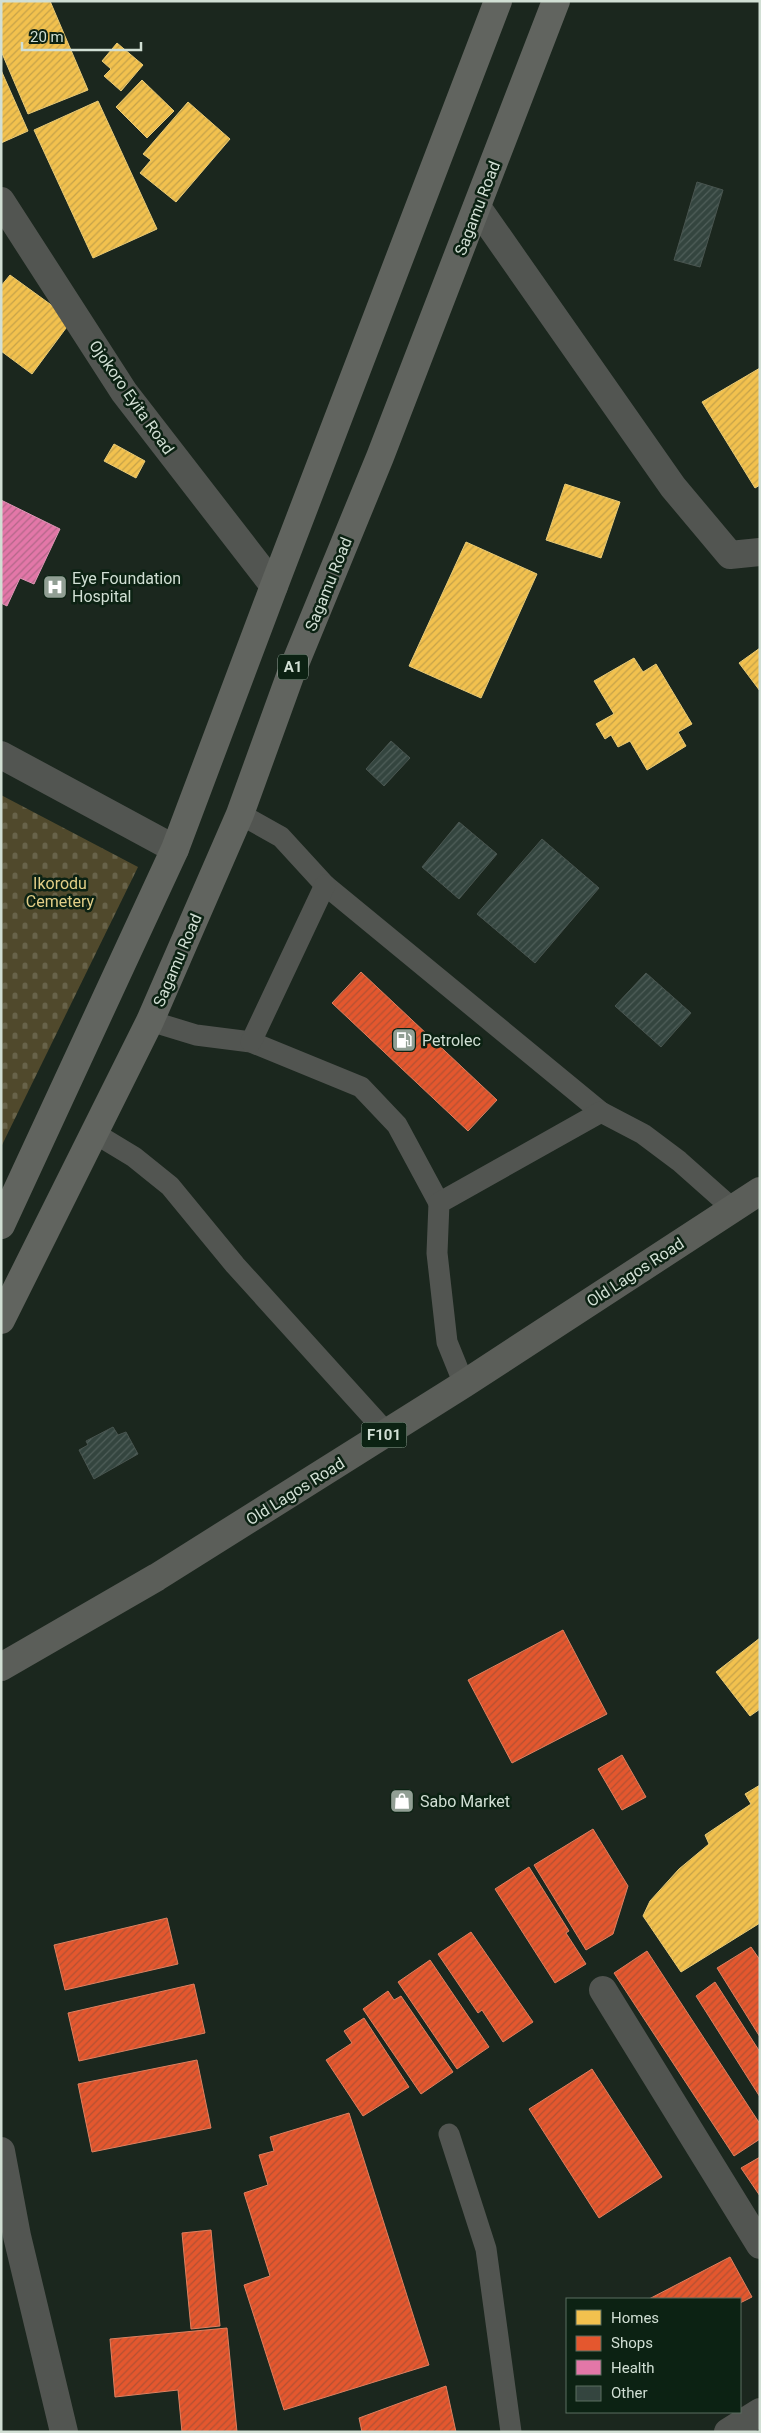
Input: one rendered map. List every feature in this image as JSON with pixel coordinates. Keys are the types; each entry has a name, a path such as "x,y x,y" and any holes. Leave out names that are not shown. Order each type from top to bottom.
{"highway":[{"path":"1,1225 175,849 498,1"},
{"name":"Sagamu Road","path":"1,1320 96,1134 150,1021 240,814 290,676 380,457 556,1"}],"main road":[{"name":"Old Lagos Road","path":"1,1668 157,1578 464,1384 732,1208 760,1192"}],"street":[{"name":"Ojokoro Eyita Road","path":"1,201 124,392 274,586"},
{"path":"477,207 673,487 730,555 760,552"},
{"path":"1,756 175,849"},
{"path":"603,1990 760,2244"},
{"path":"1,2151 17,2236 64,2432"},
{"path":"728,2432 760,2412"}],"lane":[{"path":"240,814 282,838 325,884 601,1112 643,1134 679,1161 732,1208"},
{"path":"251,1042 325,884"},
{"path":"150,1021 196,1035 251,1042 361,1087 397,1125 439,1203 437,1253 447,1342 464,1384"},
{"path":"439,1203 601,1112"},
{"path":"96,1134 134,1157 170,1186 235,1265 387,1433"},
{"path":"449,2134 486,2249 511,2432"}],"green space":[{"name":"Ikorodu Cemetery","path":"1,795 138,867 1,1147"}],"building: Homes":[{"path":"1,1 50,1 88,90 28,114 1,51"},
{"path":"117,43 143,65 121,91 104,76 111,69 102,61"},
{"path":"1,70 28,131 1,143"},
{"path":"142,80 174,111 147,138 116,107"},
{"path":"98,101 157,229 93,258 34,130"},
{"path":"188,102 230,139 176,202 140,173 151,160 143,154"},
{"path":"10,275 72,320 32,374 1,351 1,286"},
{"path":"760,368 760,485 755,488 702,402"},
{"path":"114,444 145,461 136,478 104,461"},
{"path":"565,484 620,502 601,558 546,540"},
{"path":"466,542 537,574 481,698 409,666"},
{"path":"760,648 760,691 739,663"},
{"path":"634,658 643,672 656,664 692,724 678,732 686,746 647,770 630,741 618,747 611,735 605,739 596,724 614,714 594,681"},
{"path":"760,1638 760,1709 750,1716 716,1672"},
{"path":"760,1785 760,1923 681,1972 643,1916 650,1901 679,1869 709,1844 705,1835 751,1804 745,1794"}],"building: Shops":[{"path":"361,972 497,1100 468,1131 332,1003"},
{"path":"563,1630 607,1714 512,1763 468,1680"},
{"path":"622,1755 646,1797 622,1810 598,1769"},
{"path":"593,1829 628,1886 613,1934 586,1950 534,1865"},
{"path":"529,1867 569,1931 566,1933 586,1964 555,1983 495,1889"},
{"path":"167,1918 178,1964 65,1990 54,1945"},
{"path":"471,1932 533,2022 503,2042 482,2010 478,2013 438,1954"},
{"path":"751,1947 760,1960 760,2037 717,1968"},
{"path":"647,1951 760,2124 760,2139 734,2156 614,1973"},
{"path":"430,1960 489,2047 457,2069 398,1982"},
{"path":"715,1982 760,2052 760,2097 696,1996"},
{"path":"194,1984 205,2033 79,2061 68,2013"},
{"path":"388,1991 394,2000 401,1996 453,2072 421,2094 363,2009"},
{"path":"364,2018 409,2087 363,2116 326,2060 352,2043 344,2031"},
{"path":"197,2060 211,2128 92,2152 78,2084"},
{"path":"592,2069 662,2177 599,2218 529,2109"},
{"path":"349,2113 429,2365 284,2410 244,2285 270,2276 244,2193 268,2185 259,2155 274,2151 270,2137"},
{"path":"760,2157 760,2196 741,2168"},
{"path":"211,2230 220,2326 191,2329 182,2233"},
{"path":"730,2257 752,2297 741,2302 741,2298 651,2298"},
{"path":"227,2328 237,2432 182,2432 178,2390 115,2397 110,2339"},
{"path":"446,2386 456,2432 362,2432 359,2418"}],"building: Health":[{"path":"1,500 60,529 34,584 20,578 7,606 1,603"}],"building: Other":[{"path":"697,182 723,190 700,267 674,260"},
{"path":"391,741 410,758 384,786 366,769"},
{"path":"459,822 497,854 459,899 422,867"},
{"path":"542,839 599,888 535,963 477,914"},
{"path":"646,973 691,1013 661,1047 615,1006"},
{"path":"113,1427 118,1435 126,1432 138,1454 94,1479 79,1450 88,1445 86,1441"}],"place":[{"name":"Eye Foundation Hospital","path":"55,587"},
{"name":"Petrolec","path":"404,1040"},
{"name":"Sabo Market","path":"402,1801"}]}
